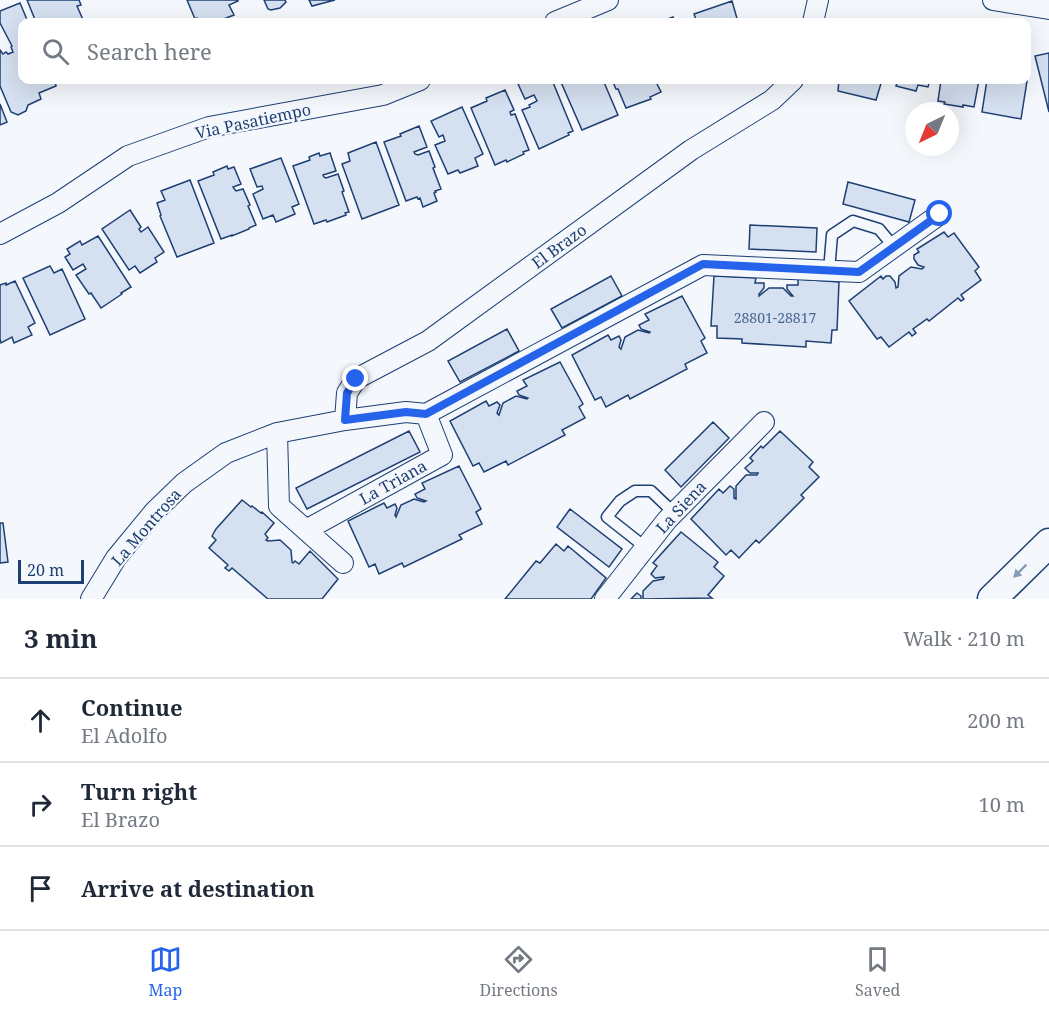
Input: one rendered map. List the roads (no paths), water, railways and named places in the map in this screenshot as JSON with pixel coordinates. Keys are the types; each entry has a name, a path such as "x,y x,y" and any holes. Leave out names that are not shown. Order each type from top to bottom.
{"main road":[{"path":"992,599 1049,543"}],"street":[{"path":"565,18 608,0"},
{"path":"814,18 818,0"},
{"path":"993,0 1049,9"},
{"name":"Via Pasatiempo","path":"0,234 58,203 128,156 209,127 383,95 410,84"},
{"name":"El Brazo","path":"345,420 347,393 356,379 428,341 691,150 772,100 789,84"},
{"path":"426,414 703,264 859,272 940,214"},
{"name":"La Montrosa","path":"92,599 116,558 154,512 184,483 226,453 277,433 345,420 406,412 426,414"},
{"name":"La Triana","path":"306,530 442,455 426,414"},
{"name":"La Siena","path":"605,599 674,513 764,422"},
{"path":"277,433 279,506 343,563"}],"lane":[{"path":"829,271 832,235 853,221 879,229 894,247"},
{"path":"645,548 607,517 620,501 635,490 651,491 674,513"}]}
